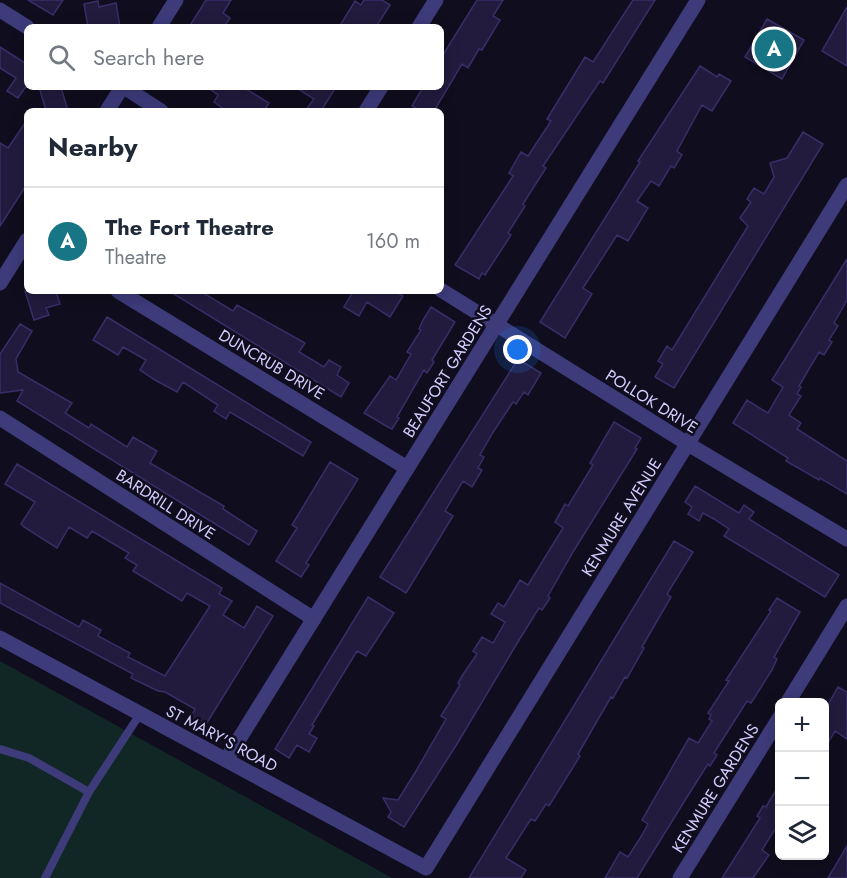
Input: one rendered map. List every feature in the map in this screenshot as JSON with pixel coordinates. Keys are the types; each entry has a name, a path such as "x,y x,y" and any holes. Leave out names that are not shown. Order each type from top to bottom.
{"street":[{"path":"161,24 176,0"},
{"path":"421,24 436,0"},
{"name":"BEAUFORT GARDENS","path":"226,760 698,0"},
{"path":"0,10 24,25"},
{"path":"109,108 121,90"},
{"path":"128,90 156,108"},
{"path":"368,108 379,90"},
{"name":"KENMURE AVENUE","path":"426,868 847,185"},
{"path":"0,284 24,245"},
{"name":"POLLOK DRIVE","path":"444,292 688,444 847,539"},
{"name":"DUNCRUB DRIVE","path":"122,294 407,468"},
{"name":"BARDRILL DRIVE","path":"0,418 314,619"},
{"path":"790,698 847,606"},
{"name":"ST MARY'S ROAD","path":"0,638 426,868"},
{"name":"KENMURE GARDENS","path":"680,878 775,725"}],"lane":[{"path":"45,878 89,792 140,714"},
{"path":"0,748 29,758 89,792"}],"green space":[{"path":"0,661 392,878 0,878"}],"building":[{"path":"28,0 63,0 53,15"},
{"path":"206,0 231,0 223,13 230,18 226,24 191,24"},
{"path":"364,0 382,0 390,5 378,24 341,24 355,1 361,5"},
{"path":"477,0 503,0 493,16 500,20 482,50 479,49 468,68 462,64 436,108 412,106 421,90 444,90 444,53"},
{"path":"633,0 655,0 603,83 600,81 543,166 546,168 508,233 511,235 485,275 482,273 479,279 455,265 513,176 509,173 521,152 528,156 551,121 547,119 585,57 593,62"},
{"path":"98,1 99,7 116,3 120,24 87,24 84,4"},
{"path":"847,7 847,66 822,51"},
{"path":"767,19 804,40 782,79 745,57"},
{"path":"0,47 24,62 24,89 18,98 7,91 16,78 0,68"},
{"path":"700,66 717,77 719,74 731,81 712,111 702,105 677,151 682,155 674,168 671,166 659,186 651,181 637,201 648,208 628,241 617,235 583,288 592,294 565,338 540,322 640,162 638,161"},
{"path":"40,90 62,90 67,108 45,108"},
{"path":"211,90 248,90 269,103 266,108 223,108 214,102 218,95"},
{"path":"300,90 334,90 323,108 307,108 314,99"},
{"path":"24,124 24,189 0,226 0,143 8,148"},
{"path":"803,132 823,144 674,388 655,377 663,364 658,361 667,346 672,350 748,226 740,218 751,202 747,199 754,188 764,194 774,177 770,163 787,158"},
{"path":"847,259 847,300 834,323 838,326 829,340 832,342 824,355 819,352 799,386 801,387 797,394 801,396 789,415 801,423 797,429 847,461 847,494 786,461 788,458 733,423 747,400 768,413 783,387 772,380"},
{"path":"26,294 57,294 60,304 46,308 49,315 34,320"},
{"path":"174,294 205,294 233,311 237,305 305,343 299,352 324,367 329,360 341,367 337,375 349,383 341,397"},
{"path":"351,294 400,294 403,296 390,317 367,302 359,316 344,307"},
{"path":"431,307 455,322 432,360 434,362 427,373 424,370 392,429 364,413 390,376 396,380 411,354 407,352 421,330 419,329"},
{"path":"107,317 311,442 303,456 230,412 226,419 214,411 218,405 183,382 177,392 155,380 140,370 146,360 123,347 118,355 93,340"},
{"path":"20,324 32,331 16,359 18,372 72,403 65,413 89,428 91,424 127,447 133,437 157,451 150,463 224,506 223,509 257,531 249,545 17,401 23,390 0,393 0,354"},
{"path":"518,359 541,373 528,395 524,392 516,404 513,402 492,434 480,455 484,457 478,468 482,470 472,487 463,481 445,511 453,516 406,593 380,577"},
{"path":"614,422 641,438 635,448 637,449 573,552 548,596 550,598 542,610 539,608 404,827 388,817 391,812 383,798 398,800 416,771 446,719 441,716 460,685 458,683 477,654 473,651 482,637 493,643 505,622 491,614 498,603 504,607 520,580 528,585 563,528 555,522 565,504 568,506 593,465 590,463"},
{"path":"330,462 358,479 306,563 309,565 301,577 276,561 297,528 292,525"},
{"path":"17,464 222,588 219,594 232,601 223,615 244,628 257,606 273,616 205,726 190,718 195,709 165,692 131,678 133,674 0,603 0,583 79,627 83,620 101,630 98,636 130,653 128,657 165,676 210,606 187,593 182,601 133,571 137,565 125,558 129,553 92,531 87,538 69,527 57,548 24,527 21,524 35,502 5,484"},
{"path":"695,486 739,513 744,505 754,512 749,519 839,575 825,597 724,536 729,529 714,519 703,513 699,521 688,514 692,507 685,502"},
{"path":"674,541 693,552 667,594 671,597 642,647 644,648 627,678 625,677 613,698 611,697 578,754 580,756 549,806 546,804 535,821 531,819 506,858 526,870 521,878 469,878"},
{"path":"368,597 394,613 366,656 357,651 312,725 314,726 309,734 317,738 309,752 297,745 289,758 275,749"},
{"path":"777,598 800,612 774,657 777,659 772,670 751,703 747,701 714,753 717,755 710,766 708,764 637,878 605,878 620,852 628,857 642,835 648,824 642,820 689,738 698,743 712,721 708,713"},
{"path":"838,687 847,692 847,739 835,731 829,741 829,703"},
{"path":"775,792 775,829 762,850 769,855 753,878 722,878 760,818 757,816 763,806 766,807"},
{"path":"847,846 847,878 828,878"}],"place":[{"name":"The Fort Theatre","path":"774,49"}]}
